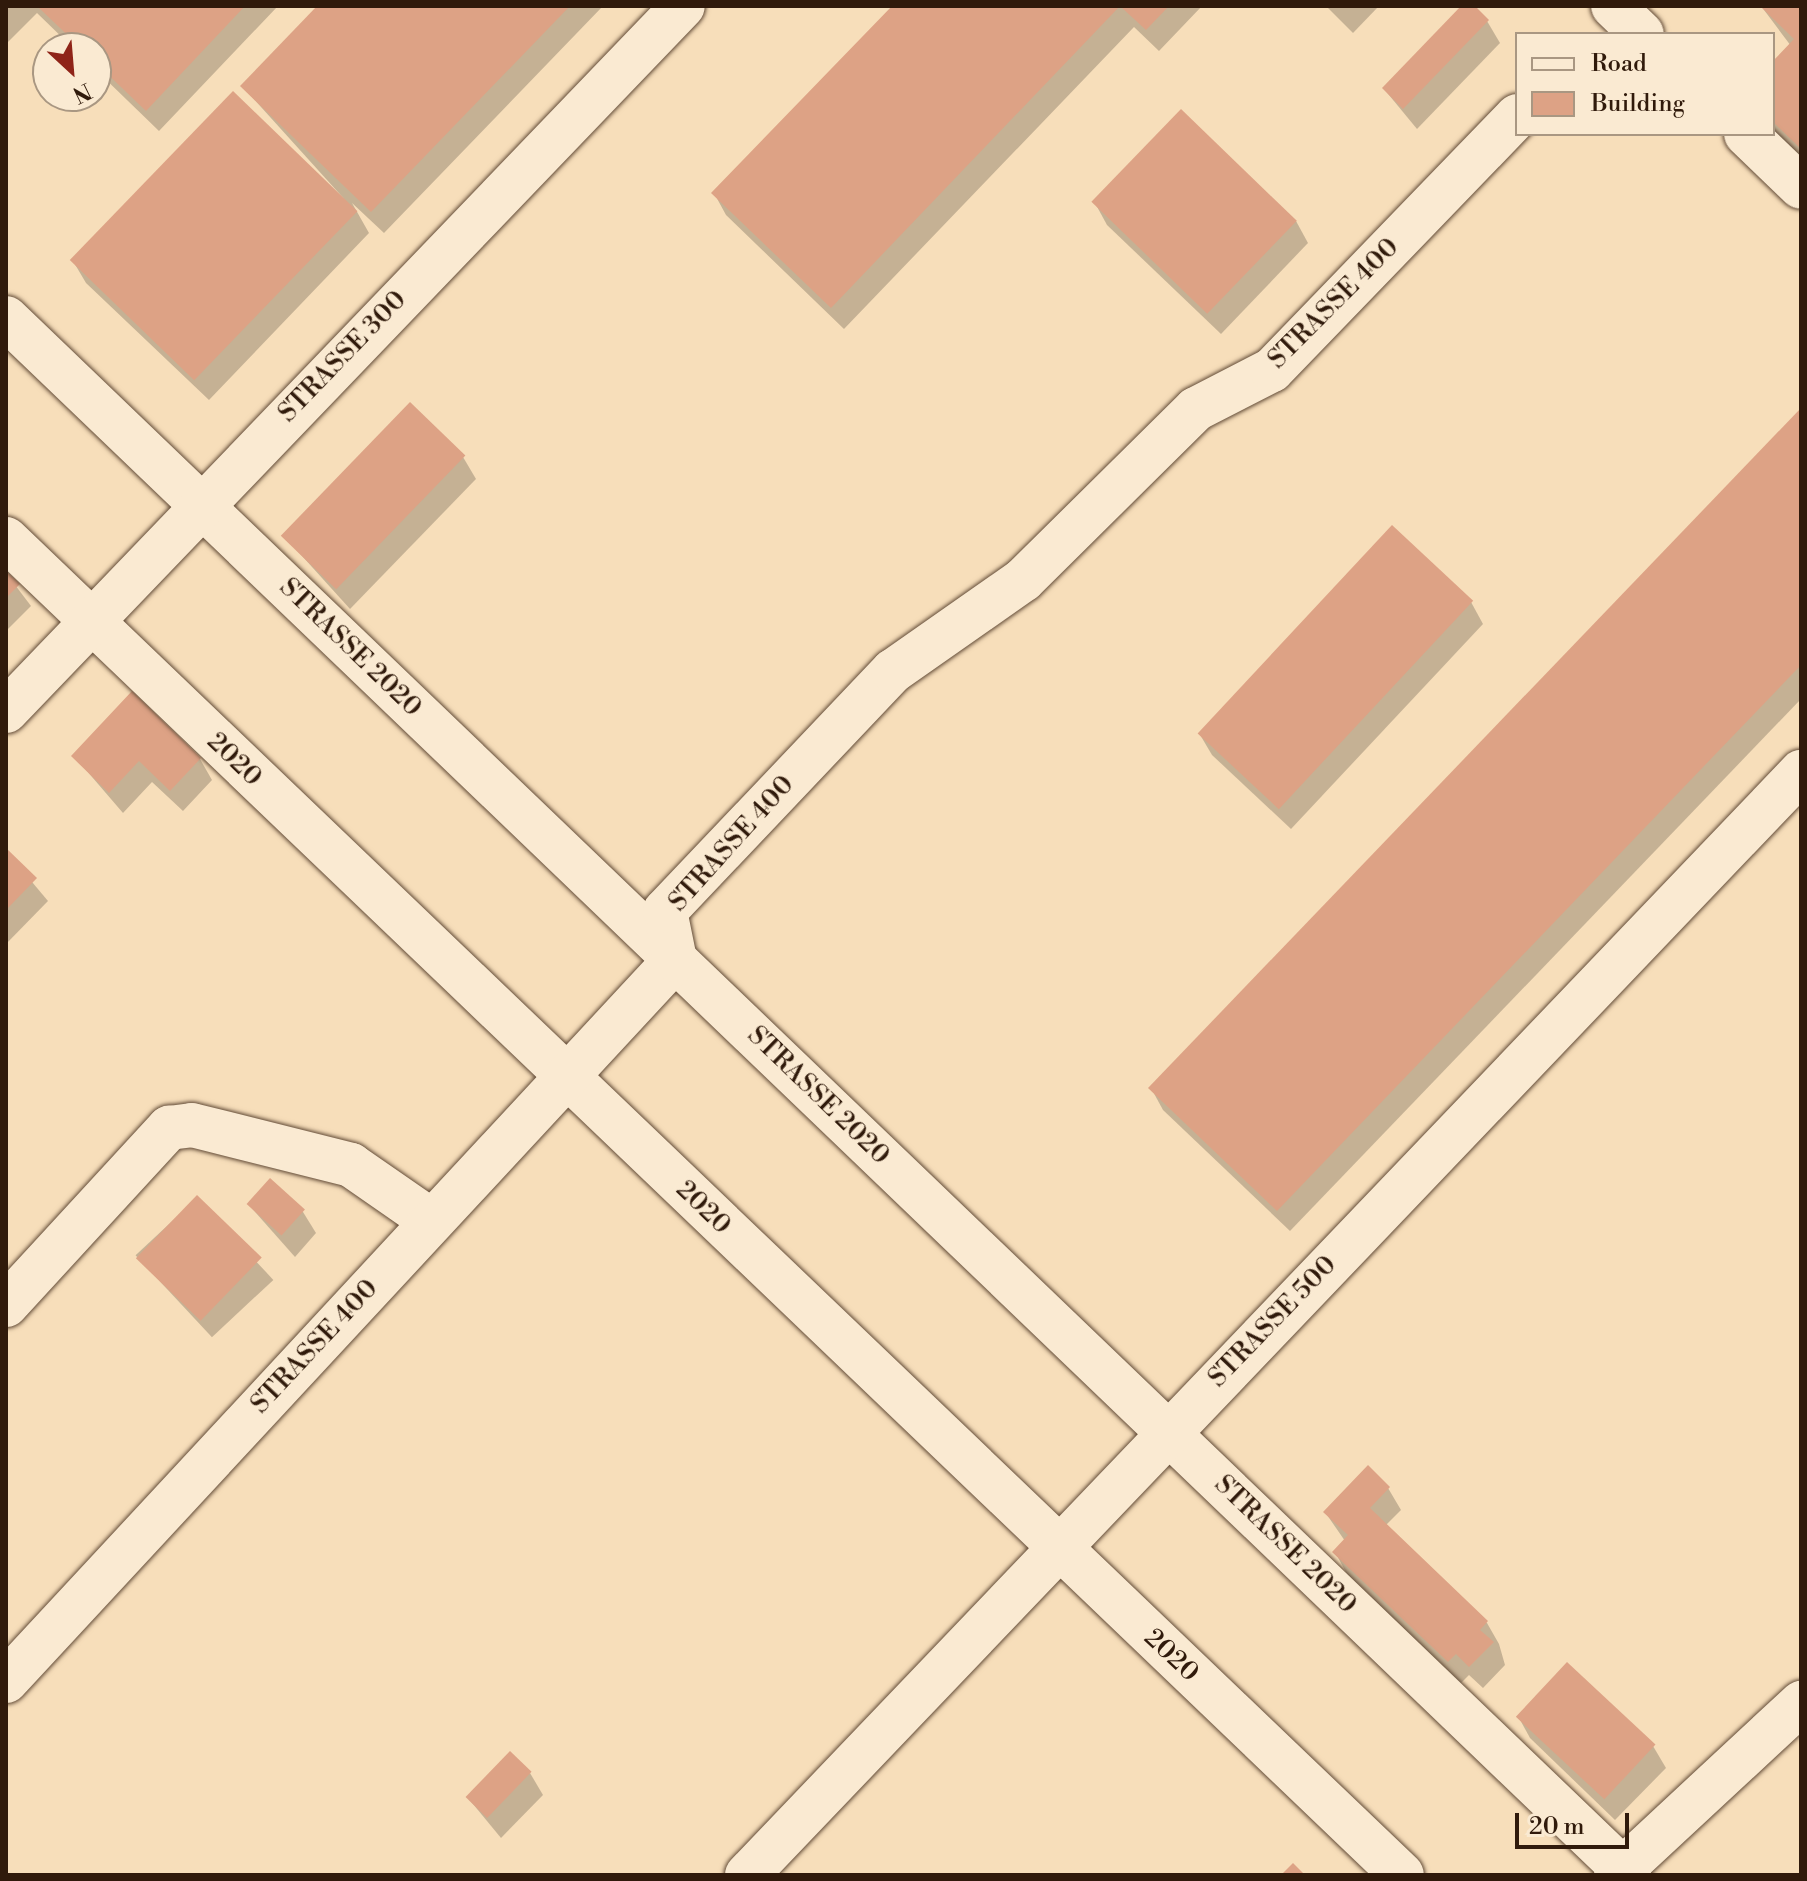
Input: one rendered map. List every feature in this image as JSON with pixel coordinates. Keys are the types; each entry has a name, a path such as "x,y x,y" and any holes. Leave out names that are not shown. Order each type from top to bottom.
{"lane":[{"name":"STRASSE 300","path":"6,711 201,504 683,6"},
{"name":"STRASSE 400","path":"6,1681 675,960 665,911 893,671 1023,580 1196,409 1272,370 1515,118"},
{"path":"1748,136 1801,187"},
{"name":"STRASSE 2020","path":"6,318 1622,1873"},
{"name":"2020","path":"6,539 1402,1875"},
{"name":"STRASSE 500","path":"747,1875 1167,1432 1801,772"},
{"path":"6,1305 169,1128 192,1125 351,1165 432,1221"},
{"path":"1622,1873 1801,1703"}],"building":[{"path":"37,6 245,6 146,111 112,78 112,32 64,32"},
{"path":"317,6 570,6 371,212 240,86"},
{"path":"892,6 1120,6 831,308 711,193"},
{"path":"1120,6 1169,6 1146,30"},
{"path":"1461,6 1475,6 1489,20 1403,109 1382,88"},
{"path":"1760,6 1801,6 1801,149 1775,124 1775,59 1794,39"},
{"path":"233,91 357,211 194,380 70,260"},
{"path":"1181,109 1297,221 1207,314 1091,202"},
{"path":"410,402 465,455 336,589 281,536"},
{"path":"1801,408 1801,665 1277,1211 1148,1088"},
{"path":"1392,525 1473,601 1279,809 1198,733"},
{"path":"6,571 20,584 6,598"},
{"path":"132,691 201,758 170,791 139,761 109,793 71,756"},
{"path":"6,848 37,878 6,910"},
{"path":"270,1178 305,1209 282,1235 247,1204"},
{"path":"197,1195 262,1258 201,1321 136,1258"},
{"path":"1368,1465 1390,1487 1370,1508 1488,1621 1480,1630 1494,1642 1469,1667 1456,1654 1448,1662 1332,1552 1348,1535 1323,1512"},
{"path":"1567,1662 1655,1745 1604,1799 1516,1717"},
{"path":"510,1751 532,1772 487,1818 466,1797"},
{"path":"1293,1863 1305,1875 1281,1875"}]}
